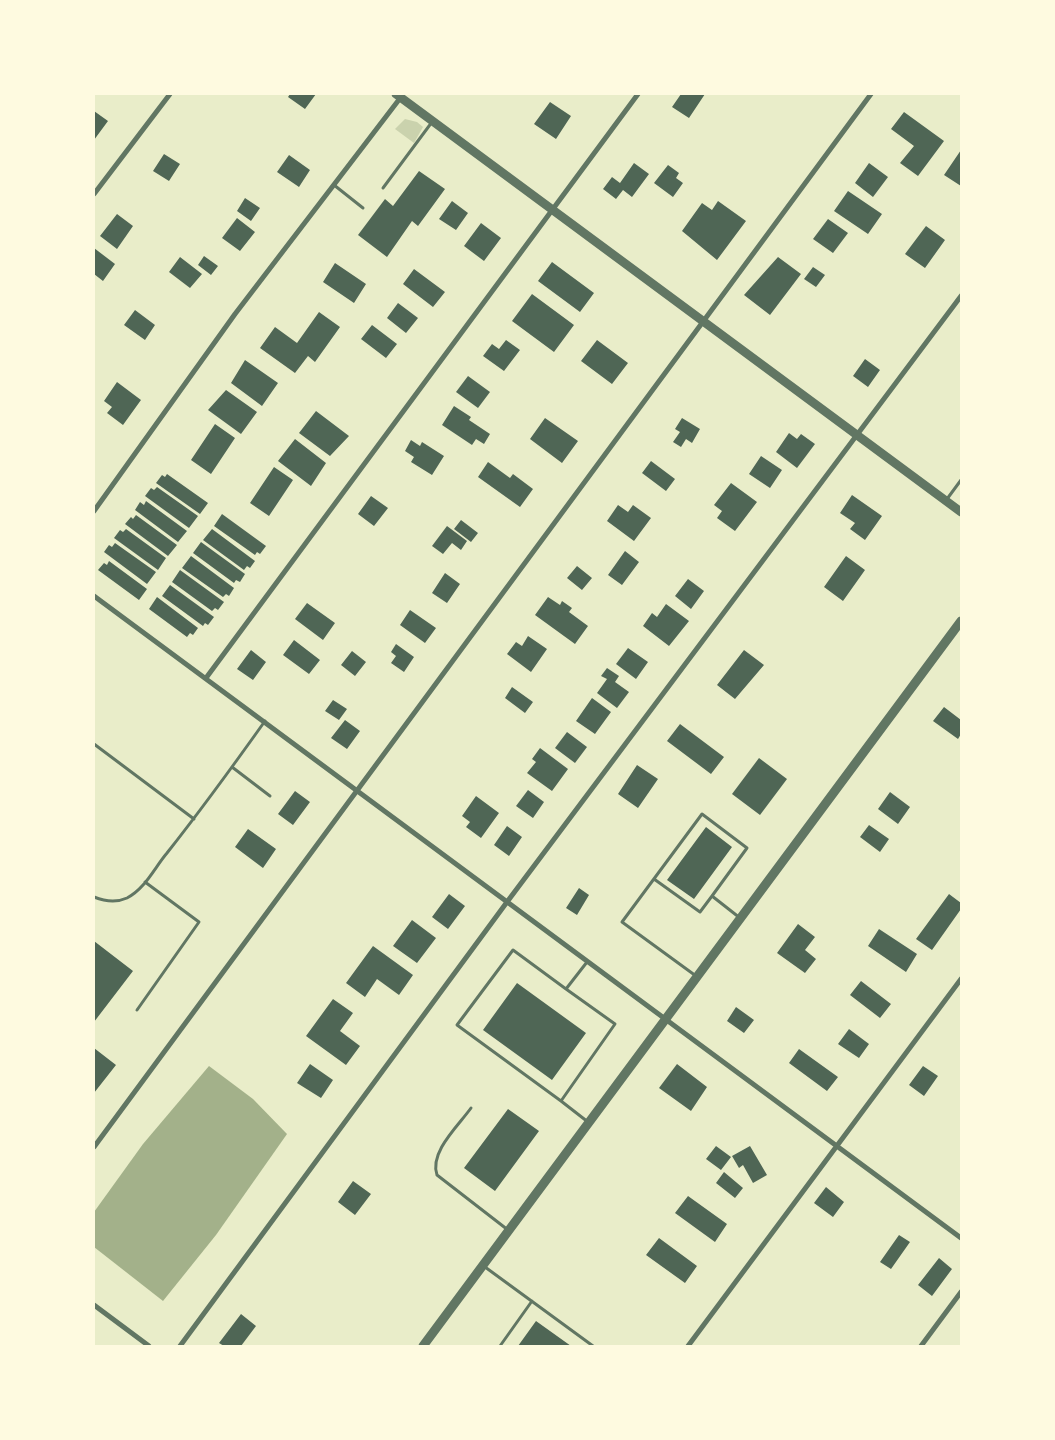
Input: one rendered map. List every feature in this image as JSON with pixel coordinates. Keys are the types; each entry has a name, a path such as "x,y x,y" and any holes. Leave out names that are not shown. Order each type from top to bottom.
{"street":[{"path":"94,194 170,94"},
{"path":"206,678 638,94"},
{"path":"94,1147 871,94"},
{"path":"94,511 235,314 334,185 398,96 961,512"},
{"path":"180,1346 507,902 858,436 961,296"},
{"path":"94,596 961,1238"},
{"path":"422,1346 961,621"},
{"path":"688,1346 961,979"},
{"path":"921,1346 961,1292"},
{"path":"94,1305 149,1346"}],"lane":[{"path":"383,188 433,121"},
{"path":"334,185 363,208"},
{"path":"946,500 961,480"},
{"path":"94,897 103,901 115,901 127,898 139,889 194,819 265,721"},
{"path":"94,744 194,819"},
{"path":"232,767 270,796"},
{"path":"654,879 700,912 747,848 702,814 622,922 697,977"},
{"path":"137,1010 199,922 145,882"},
{"path":"712,896 741,918"},
{"path":"561,1101 615,1024 513,950 457,1025 589,1122"},
{"path":"566,989 588,962"},
{"path":"472,1108 441,1148 434,1168 437,1175 508,1230"},
{"path":"483,1265 593,1346"},
{"path":"500,1346 532,1301"}],"shaded area":[{"path":"405,119 417,122 423,127 414,143 395,129"},
{"path":"209,1066 253,1099 287,1134 216,1235 163,1301 94,1247 94,1212 143,1144"}],"building":[{"path":"290,94 316,94 305,109 288,97"},
{"path":"681,94 705,94 689,118 672,107"},
{"path":"550,102 571,116 556,139 534,124"},
{"path":"94,111 108,121 94,140"},
{"path":"904,112 944,141 918,176 900,163 914,146 891,129"},
{"path":"961,150 961,186 944,175"},
{"path":"164,154 180,164 169,181 153,171"},
{"path":"289,155 310,170 299,187 277,172"},
{"path":"634,163 649,174 632,197 623,190 616,199 603,189 612,177 620,183"},
{"path":"869,163 888,177 873,197 855,183"},
{"path":"668,165 679,173 676,178 683,183 673,197 654,183"},
{"path":"419,171 445,189 418,226 412,221 387,257 358,235 385,199 393,206"},
{"path":"848,191 882,214 868,234 834,211"},
{"path":"245,198 260,208 251,221 237,211"},
{"path":"452,201 468,213 456,230 439,219"},
{"path":"718,201 746,221 717,260 682,231 702,203 712,210"},
{"path":"117,214 133,226 117,249 100,236"},
{"path":"237,218 255,232 240,251 222,238"},
{"path":"828,219 848,233 833,253 813,239"},
{"path":"481,223 501,238 484,261 464,246"},
{"path":"926,226 945,240 925,268 905,254"},
{"path":"94,248 115,264 103,281 94,274"},
{"path":"204,256 218,266 211,275 198,265"},
{"path":"180,257 202,274 190,288 169,272"},
{"path":"778,257 801,274 770,315 744,295"},
{"path":"552,262 594,293 580,312 538,281"},
{"path":"335,263 366,284 354,303 323,282"},
{"path":"813,267 825,275 816,287 804,279"},
{"path":"414,269 445,292 433,307 403,284"},
{"path":"532,294 574,325 554,352 512,321"},
{"path":"398,303 418,318 406,333 387,318"},
{"path":"135,310 155,325 145,340 124,325"},
{"path":"319,312 340,327 315,362 308,356 295,373 260,348 275,327 297,343"},
{"path":"372,325 397,344 386,358 361,339"},
{"path":"506,340 520,350 504,371 483,356 492,344 499,349"},
{"path":"597,340 628,363 612,384 581,361"},
{"path":"865,359 880,370 868,387 853,376"},
{"path":"245,360 278,383 262,406 231,383"},
{"path":"468,376 490,392 478,408 456,392"},
{"path":"117,382 141,400 123,425 107,413 112,407 104,401"},
{"path":"226,390 257,412 241,434 208,410"},
{"path":"454,406 471,417 469,420 490,434 484,444 476,439 472,445 442,425"},
{"path":"316,411 349,436 330,456 299,433"},
{"path":"545,418 578,441 562,463 530,439"},
{"path":"682,418 700,429 692,443 686,439 681,447 673,442 680,432 675,429"},
{"path":"215,424 235,438 211,474 191,460"},
{"path":"789,433 797,439 801,434 815,444 797,468 776,452"},
{"path":"295,439 326,463 311,486 278,461"},
{"path":"411,440 420,446 422,442 444,456 432,475 411,462 414,457 405,451"},
{"path":"761,456 782,470 770,488 749,474"},
{"path":"651,461 675,479 666,491 642,473"},
{"path":"488,462 510,478 513,474 533,489 520,507 478,477"},
{"path":"274,467 293,480 269,516 250,503"},
{"path":"167,474 208,503 200,514 156,483 162,475 165,477"},
{"path":"731,483 757,502 735,531 717,518 722,511 714,505"},
{"path":"157,487 198,516 189,528 145,496 151,488 154,490"},
{"path":"852,495 882,516 865,540 850,529 855,523 840,513"},
{"path":"371,496 388,508 374,526 358,514"},
{"path":"146,501 187,531 178,542 135,510 140,502 144,505"},
{"path":"618,505 628,512 633,505 651,518 634,541 607,521"},
{"path":"222,514 266,546 260,554 257,552 255,555 214,526"},
{"path":"136,515 177,545 168,556 125,524 131,517 133,519"},
{"path":"461,520 478,533 471,542 454,529"},
{"path":"447,526 467,541 461,550 452,543 443,554 432,546"},
{"path":"126,529 166,558 158,570 114,538 120,530 123,532"},
{"path":"212,529 255,561 250,568 247,566 244,570 203,540"},
{"path":"201,542 245,574 240,582 236,580 234,583 193,553"},
{"path":"115,543 156,572 147,584 104,552 109,545 112,547"},
{"path":"625,551 639,562 622,585 608,575"},
{"path":"191,556 234,588 229,596 226,594 223,597 182,568"},
{"path":"846,556 865,570 843,601 824,587"},
{"path":"109,561 147,589 139,600 98,570 104,563 107,565"},
{"path":"577,566 592,578 582,590 567,578"},
{"path":"180,570 224,602 218,610 215,608 212,611 172,582"},
{"path":"445,573 460,584 447,603 432,593"},
{"path":"688,579 704,591 691,609 675,596"},
{"path":"170,585 214,617 208,625 205,623 203,626 162,596"},
{"path":"157,597 198,628 193,635 190,633 187,637 149,609"},
{"path":"548,597 560,605 562,601 572,608 569,612 588,626 575,644 535,615"},
{"path":"307,603 335,623 323,640 295,619"},
{"path":"666,604 689,621 669,646 643,626 652,613 657,617"},
{"path":"410,610 436,628 425,643 400,625"},
{"path":"528,636 547,649 531,672 507,654 516,642 522,646"},
{"path":"294,640 320,660 309,674 283,655"},
{"path":"396,644 414,657 404,672 391,663 396,656 391,652"},
{"path":"628,648 648,662 636,679 616,664"},
{"path":"251,650 266,662 253,680 237,669"},
{"path":"744,650 764,665 735,699 717,685"},
{"path":"352,651 366,662 355,676 341,665"},
{"path":"607,668 619,676 615,682 629,692 617,708 597,693 607,679 601,676"},
{"path":"512,687 533,702 525,713 505,698"},
{"path":"592,698 611,712 595,734 576,721"},
{"path":"333,700 347,709 339,720 325,711"},
{"path":"944,707 961,720 961,734 958,739 933,721"},
{"path":"345,720 360,731 347,749 331,738"},
{"path":"680,724 724,757 711,774 667,741"},
{"path":"567,732 587,747 575,763 555,748"},
{"path":"540,748 568,769 552,791 527,773 536,762 532,759"},
{"path":"759,758 787,779 760,815 732,794"},
{"path":"637,765 658,779 638,808 618,794"},
{"path":"528,790 544,802 533,818 516,806"},
{"path":"295,791 310,802 293,825 278,814"},
{"path":"890,792 910,807 898,824 878,809"},
{"path":"476,796 499,813 481,838 466,827 470,822 462,816"},
{"path":"869,825 889,839 880,852 860,837"},
{"path":"507,826 522,837 509,856 494,845"},
{"path":"706,827 732,847 694,899 667,880"},
{"path":"248,829 276,849 263,868 235,847"},
{"path":"579,888 589,895 577,915 566,908"},
{"path":"449,894 465,906 448,929 432,917"},
{"path":"949,894 961,903 961,909 932,950 916,939"},
{"path":"412,920 436,938 417,963 393,946"},
{"path":"798,924 815,937 805,950 816,959 805,973 777,953"},
{"path":"879,929 917,954 906,972 868,946"},
{"path":"94,941 133,971 94,1022"},
{"path":"373,946 413,975 399,995 377,979 365,997 346,983"},
{"path":"861,981 891,1004 880,1018 850,995"},
{"path":"517,983 586,1033 552,1080 483,1030"},
{"path":"333,999 353,1013 340,1031 360,1046 346,1065 306,1036"},
{"path":"736,1007 754,1020 744,1033 727,1021"},
{"path":"849,1029 869,1044 859,1058 838,1044"},
{"path":"94,1048 116,1065 94,1093"},
{"path":"799,1049 838,1077 827,1091 789,1063"},
{"path":"310,1064 333,1080 321,1098 297,1083"},
{"path":"677,1064 707,1087 691,1111 659,1088"},
{"path":"923,1066 938,1076 924,1096 909,1085"},
{"path":"508,1109 539,1131 495,1191 464,1168"},
{"path":"716,1146 731,1157 721,1170 706,1159"},
{"path":"750,1146 767,1175 753,1183 743,1165 739,1168 732,1156"},
{"path":"724,1172 743,1188 735,1198 716,1183"},
{"path":"353,1181 371,1194 355,1215 338,1202"},
{"path":"826,1187 844,1202 833,1217 814,1203"},
{"path":"688,1196 727,1224 715,1242 675,1213"},
{"path":"899,1235 910,1242 891,1269 880,1262"},
{"path":"659,1238 697,1266 685,1283 646,1255"},
{"path":"939,1258 952,1269 932,1296 918,1285"},
{"path":"241,1314 256,1326 241,1346 224,1346 219,1343"},
{"path":"536,1321 571,1346 518,1346"}]}
